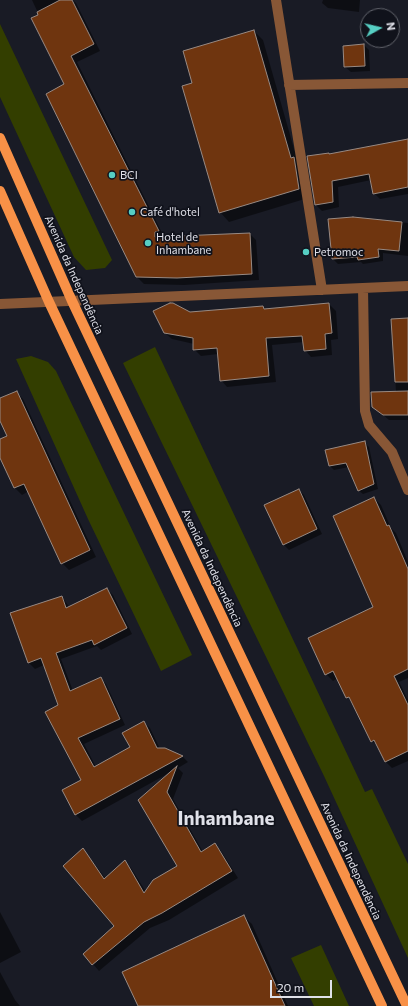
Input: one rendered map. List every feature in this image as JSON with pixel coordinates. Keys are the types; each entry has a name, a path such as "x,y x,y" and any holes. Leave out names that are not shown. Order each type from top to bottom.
{"main road":[{"name":"Avenida da Independência","path":"0,138 72,301 407,1006"},
{"path":"0,191 49,302 382,1006"}],"street":[{"path":"276,0 322,290"},
{"path":"289,85 408,83"},
{"path":"0,304 408,286"},
{"path":"363,288 365,411 369,425 392,452 408,490"}],"green space":[{"path":"0,24 112,260 105,268 86,270 74,257 0,97"},
{"path":"155,347 365,792 372,789 408,864 408,958 324,776 123,363"},
{"path":"31,356 48,362 56,371 192,655 161,671 88,519 16,359"},
{"path":"321,945 349,1006 314,1006 291,958"}],"building":[{"path":"60,0 72,0 94,44 71,56 159,231 155,232 155,237 250,233 252,274 177,278 136,277 46,94 64,84 31,18 38,15 37,12"},
{"path":"254,30 291,158 294,157 299,189 219,213 182,86 192,83 183,51"},
{"path":"360,44 360,48 364,48 365,66 344,67 343,46"},
{"path":"408,139 408,187 373,194 369,174 332,181 333,202 315,205 307,156 329,154"},
{"path":"353,217 402,222 399,251 378,249 379,257 358,260 357,257 332,259 328,219"},
{"path":"173,303 190,312 263,306 264,309 329,303 332,333 325,334 326,349 304,351 302,336 266,338 269,376 220,381 217,348 193,350 193,338 164,333 153,311"},
{"path":"408,318 408,382 395,382 391,319"},
{"path":"17,391 90,550 61,564 24,484 14,488 0,458 0,439 7,436 0,421 0,398"},
{"path":"408,391 408,415 383,415 372,407 371,392"},
{"path":"365,441 374,484 358,491 346,463 329,466 325,450"},
{"path":"299,489 317,529 283,545 264,505"},
{"path":"374,497 387,526 389,525 408,569 408,669 394,676 408,705 408,751 385,762 374,740 371,742 349,697 346,698 333,671 325,675 308,638 373,607 333,516"},
{"path":"107,588 127,628 94,645 92,640 56,653 70,691 101,677 120,719 78,738 94,767 130,747 122,733 144,721 157,748 165,748 183,756 75,815 62,790 81,780 45,712 58,705 41,658 28,663 10,613 62,596 66,608"},
{"path":"177,766 167,792 201,852 215,843 232,871 162,913 144,922 92,965 83,954 114,926 63,866 83,848 104,879 125,860 144,893 153,880 177,866 138,800"},
{"path":"244,915 285,1006 138,1006 122,972"}],"place":[{"name":"BCI","path":"112,175"},
{"name":"Café d'hotel","path":"132,212"},
{"name":"Hotel de Inhambane","path":"148,243"},
{"name":"Petromoc","path":"306,252"}],"district":[{"name":"Inhambane","path":"226,819"}]}
